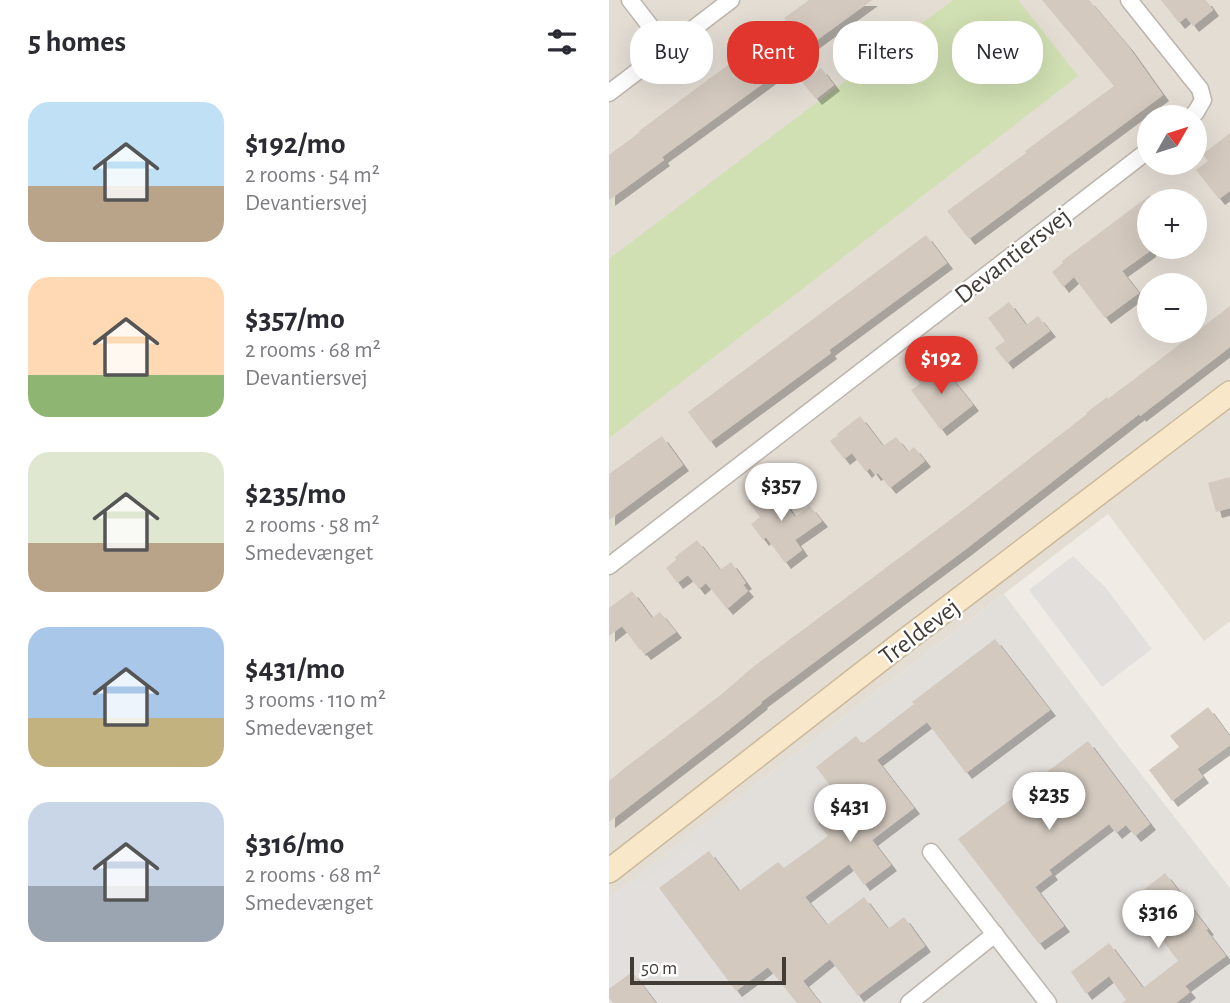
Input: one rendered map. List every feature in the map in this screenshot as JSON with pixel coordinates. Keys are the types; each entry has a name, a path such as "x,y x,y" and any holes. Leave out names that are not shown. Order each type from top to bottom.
{"street":[{"path":"630,0 646,21"},
{"path":"705,21 731,0"},
{"path":"1129,0 1193,78 1203,100 1200,105"},
{"path":"609,93 630,78"},
{"name":"Devantiersvej","path":"609,566 1137,159"},
{"name":"Treldevej","path":"609,871 1230,393"},
{"path":"931,852 1048,1003"},
{"path":"909,1003 995,934"}],"shaded area":[{"path":"609,0 1230,0 1230,621 1204,641 1108,514 609,897"},
{"path":"1073,556 1106,588 1152,649 1102,687 1029,590"},
{"path":"1004,594 1230,888 1230,1003 609,1003 609,897"},
{"path":"694,843 709,851 659,888 744,1003 656,1003 632,972 609,988 609,897 633,879 640,884"}],"green space":[{"path":"953,0 1018,0 1035,21 952,21 952,84 1043,84 1043,32 1078,76 609,438 609,259 841,84 938,84 938,21 925,21"}],"building":[{"path":"809,0 872,0 843,21 833,21 833,28 819,39 819,21 786,21 784,18"},
{"path":"1042,0 1089,0 1128,46 1163,95 1150,105 1137,105 1137,114 969,239 947,211 1114,86"},
{"path":"1161,0 1206,0 1213,10 1193,26 1186,17 1179,23"},
{"path":"727,66 727,84 762,84 662,157 664,160 609,200 609,155 702,84 713,84 713,76"},
{"path":"821,68 834,85 816,99 804,84 819,84"},
{"path":"1230,133 1230,191 1219,199 1200,175 1207,175 1207,151"},
{"path":"1137,205 1139,259 1122,271 1137,290 1137,294 1105,318 1074,277 1063,287 1052,272 1062,261"},
{"path":"926,235 947,263 710,442 688,412"},
{"path":"1009,302 1026,325 1038,316 1050,331 1007,363 995,348 1005,341 988,318"},
{"path":"1230,306 1230,347 761,702 609,822 609,781 753,667 958,514 1107,397 1108,399 1181,343 1207,343 1207,324"},
{"path":"939,362 973,405 941,430 911,390 920,384 917,379"},
{"path":"860,416 883,446 896,437 908,452 914,447 925,461 890,488 878,473 875,475 870,468 866,472 852,453 844,459 830,441"},
{"path":"662,436 683,465 609,520 609,474"},
{"path":"1230,477 1230,508 1216,512 1208,483"},
{"path":"771,484 795,517 810,506 822,521 795,540 802,550 785,563 766,537 763,540 751,524 760,517 748,501"},
{"path":"697,540 720,570 731,562 746,583 743,585 748,591 727,609 706,583 699,589 688,575 677,583 666,568 676,560 675,557"},
{"path":"632,591 652,618 660,612 676,632 645,654 622,626 609,636 609,608"},
{"path":"995,639 1050,710 966,773 927,722 877,760 914,808 872,840 891,865 864,885 849,864 805,897 827,925 864,897 888,929 904,917 925,946 858,996 830,959 803,981 820,1003 797,1003 768,967 736,991 659,888 709,851 739,891 778,862 784,868 828,836 818,824 844,804 816,767 856,736 862,744"},
{"path":"1208,707 1230,737 1230,745 1197,769 1203,777 1172,801 1149,770 1179,747 1170,736"},
{"path":"1088,741 1150,824 1135,836 1126,825 1116,833 1109,824 1049,870 1052,874 1035,887 1064,926 1039,944 958,839"},
{"path":"1165,873 1226,956 1185,986 1190,992 1176,1003 1122,1003 1126,1000 1109,976 1086,994 1071,972 1109,943 1143,988 1178,961 1132,899"},
{"path":"632,972 656,1003 613,1003 609,998 609,989"}]}
